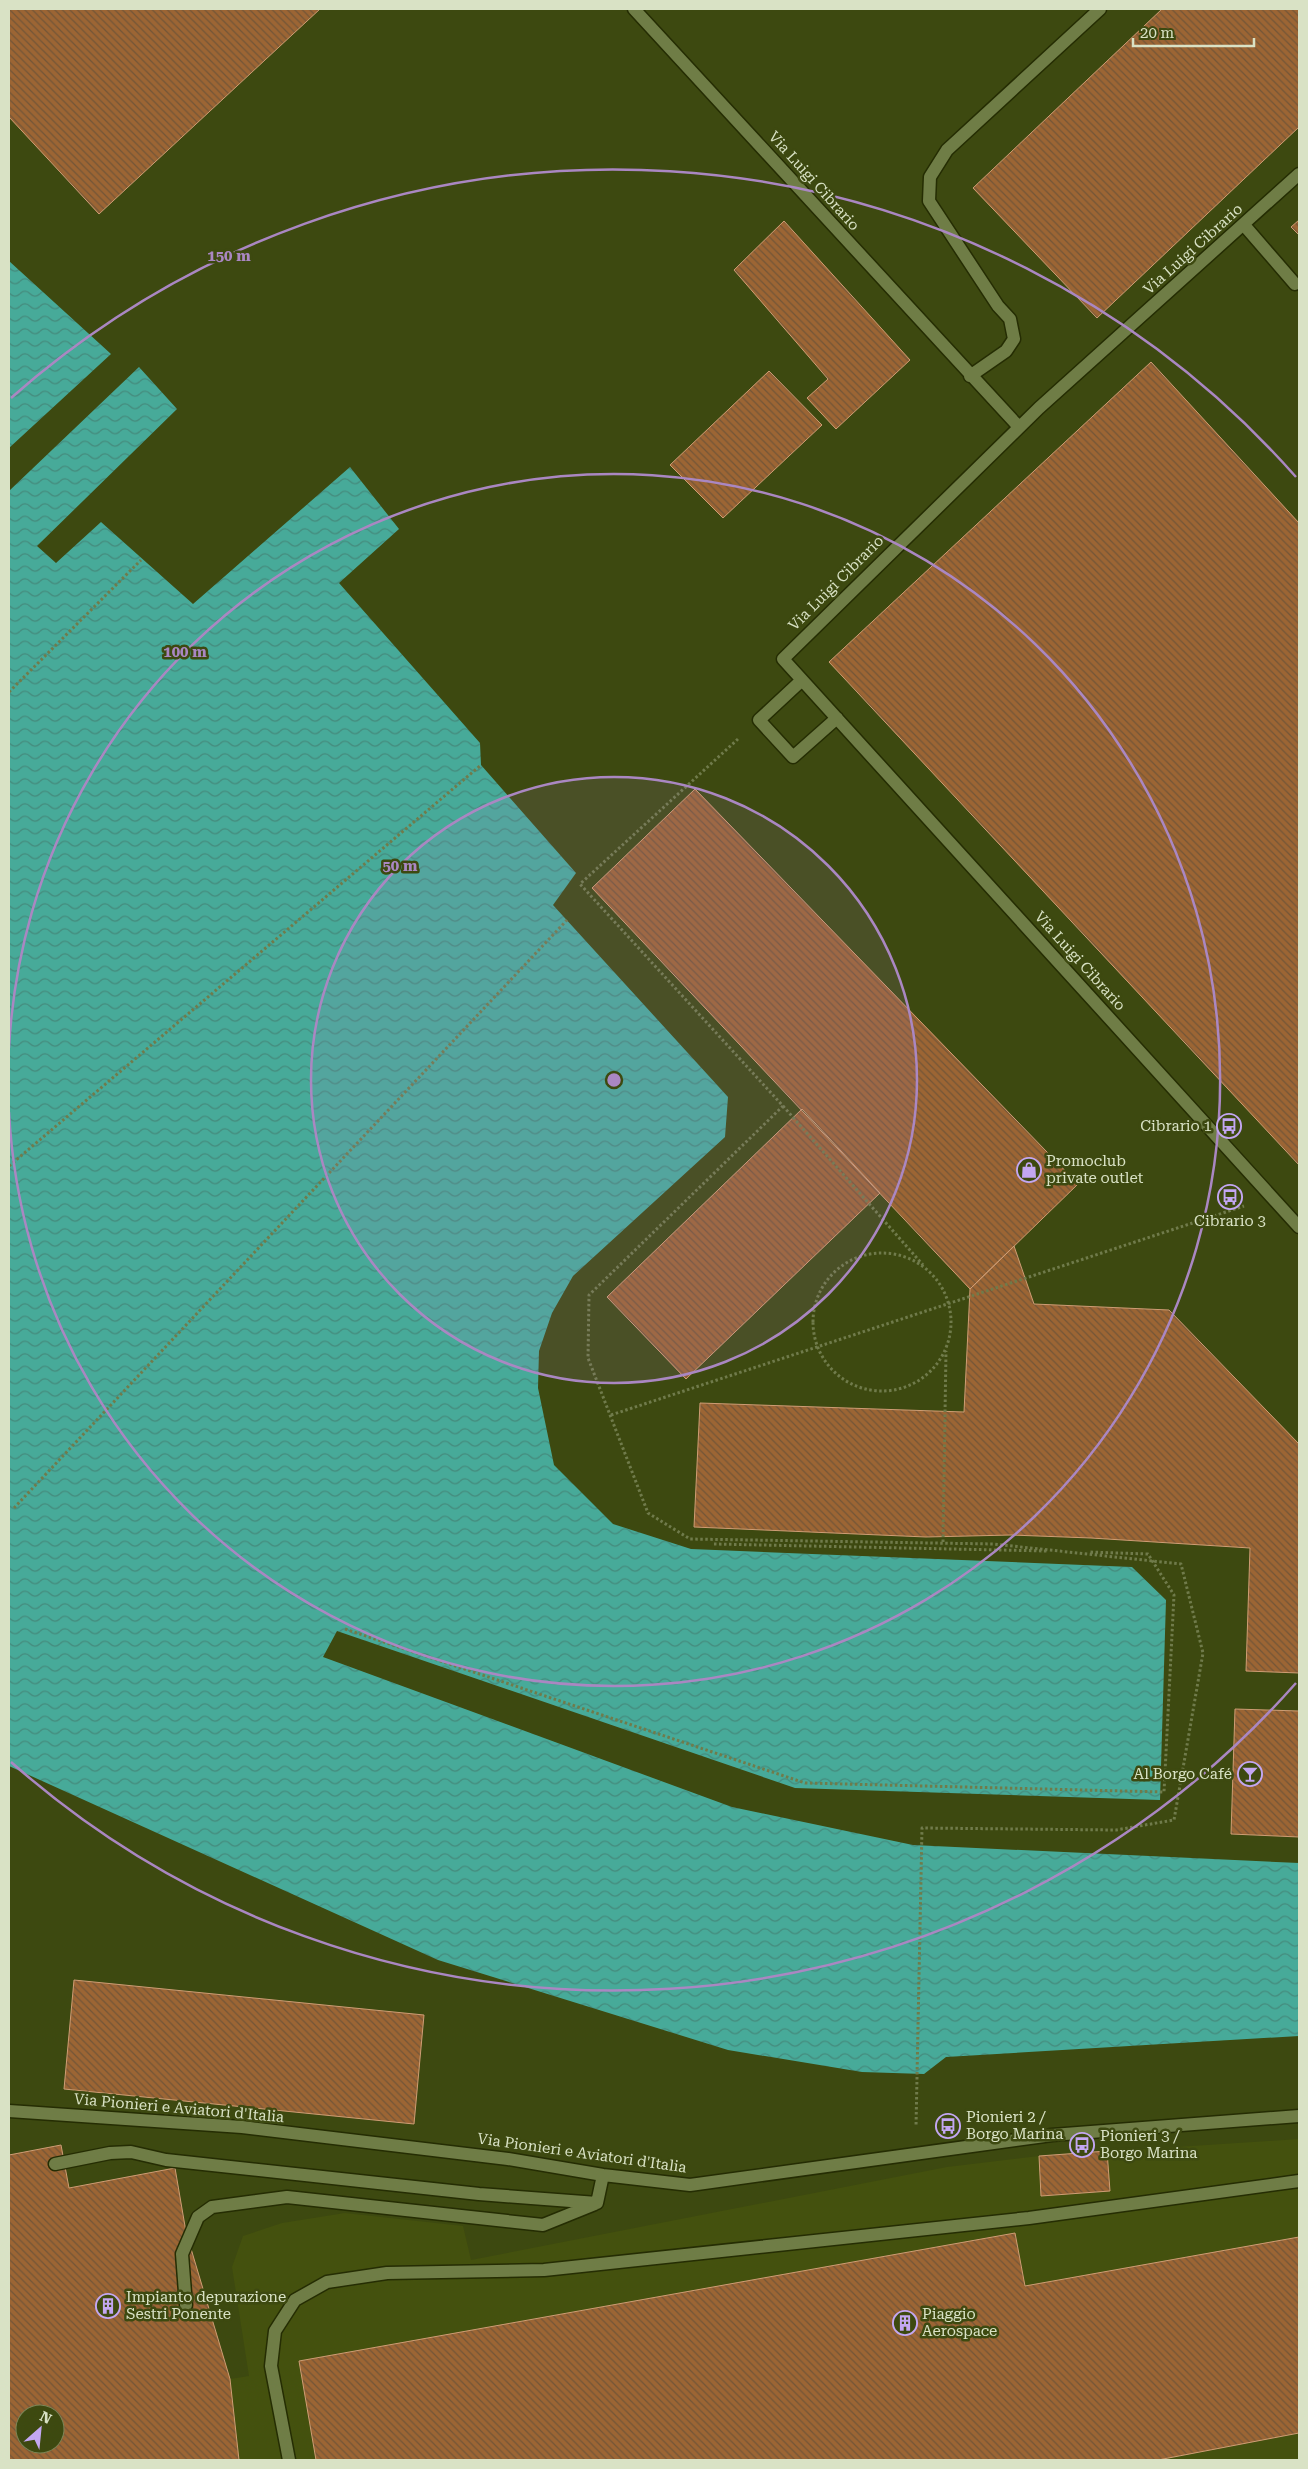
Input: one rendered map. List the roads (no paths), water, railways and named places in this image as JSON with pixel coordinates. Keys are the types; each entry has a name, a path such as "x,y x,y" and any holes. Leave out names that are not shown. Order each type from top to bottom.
{"street":[{"name":"Via Luigi Cibrario","path":"634,9 1019,427"},
{"path":"970,376 1006,351 1014,339 1010,319 998,306 929,201 930,177 947,150 1100,9"},
{"name":"Via Luigi Cibrario","path":"1299,174 1019,427 783,659 1299,1227"},
{"path":"1244,225 1295,284"},
{"path":"802,680 759,720 793,757 837,718"},
{"name":"Via Pionieri e Aviatori d'Italia","path":"9,2111 242,2127 508,2159 603,2175 690,2185 1052,2135 1299,2116"},
{"path":"55,2164 110,2152 131,2152 166,2160 399,2186 597,2203"},
{"path":"597,2203 603,2175"},
{"path":"289,2460 272,2366 274,2331 295,2300 327,2282 387,2273 554,2269 1029,2218 1299,2181"},
{"path":"186,2305 182,2254 198,2217 212,2206 287,2197 543,2225 597,2203"}],"water":[{"path":"9,261 111,354 9,448"},
{"path":"139,367 177,409 37,546 56,563 101,522 193,604 350,467 399,529 339,583 480,743 481,765 576,873 553,905 728,1097 725,1137 573,1276 552,1313 539,1351 538,1388 554,1465 613,1524 691,1549 1132,1567 1166,1600 1160,1800 795,1788 337,1631 323,1657 732,1807 913,1845 1299,1863 1299,2036 946,2057 924,2074 862,2072 728,2050 438,1960 9,1766 9,491"}],"place":[{"name":"Cibrario 1","path":"1229,1126"},
{"name":"Promoclub private outlet","path":"1029,1170"},
{"name":"Cibrario 3","path":"1230,1197"},
{"name":"Al Borgo Café","path":"1250,1774"},
{"name":"Pionieri 2 / Borgo Marina","path":"948,2126"},
{"name":"Pionieri 3 / Borgo Marina","path":"1082,2145"},
{"name":"Impianto depurazione Sestri Ponente","path":"108,2306"},
{"name":"Piaggio Aerospace","path":"905,2323"}]}
